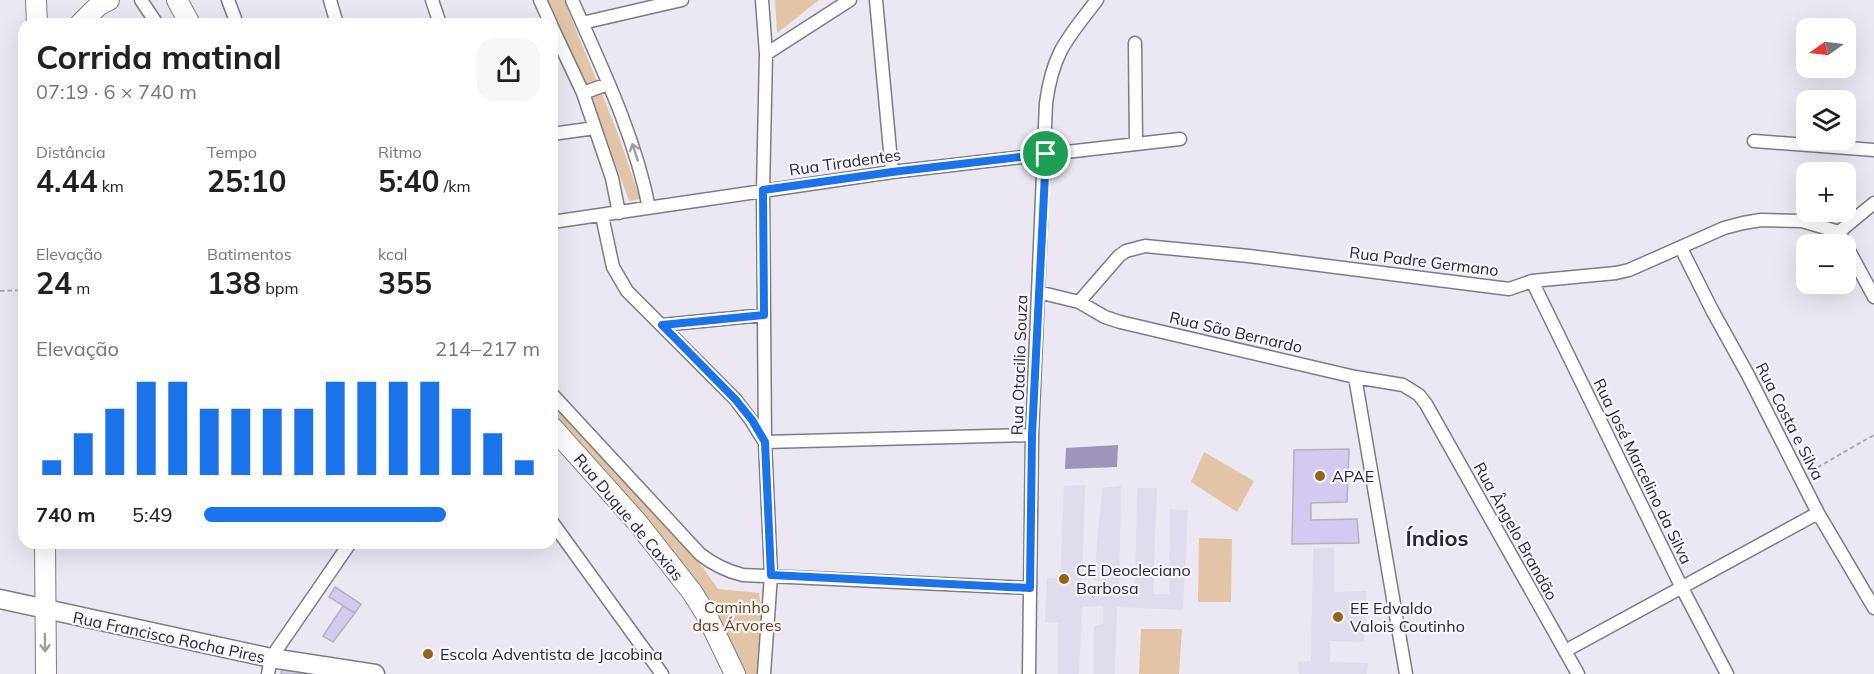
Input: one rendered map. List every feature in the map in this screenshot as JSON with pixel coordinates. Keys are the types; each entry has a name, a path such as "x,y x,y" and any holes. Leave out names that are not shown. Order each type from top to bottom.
{"main road":[{"path":"36,0 37,18"},
{"path":"77,18 86,0"},
{"path":"86,18 99,5 109,0"},
{"path":"177,0 187,18"},
{"name":"Rua Duque de Caxias","path":"558,434 637,522 692,592 707,616 735,674"},
{"path":"44,549 37,608 46,674"}],"street":[{"path":"141,0 153,18"},
{"path":"228,0 235,18"},
{"path":"330,0 336,18"},
{"path":"432,0 438,18"},
{"path":"540,0 547,18"},
{"path":"572,0 632,143 650,208"},
{"path":"582,23 682,0"},
{"path":"762,0 766,54 763,190 765,442 771,575 764,674"},
{"path":"766,54 850,0"},
{"path":"876,0 892,172"},
{"name":"Rua Otacilio Souza","path":"1029,674 1032,435 1046,154 1046,103 1054,62 1062,45 1097,0"},
{"path":"558,43 584,93 612,178 619,213"},
{"path":"1135,43 1136,144"},
{"path":"584,93 608,84"},
{"path":"558,133 595,128"},
{"name":"Rua Tiradentes","path":"558,221 892,172 1180,139"},
{"path":"1754,141 1874,150"},
{"path":"1874,203 1839,232 1874,297"},
{"path":"602,216 609,256 627,291 735,399 752,420 765,442"},
{"name":"Rua Padre Germano","path":"1079,302 1119,256 1126,251 1145,246 1272,258 1509,289 1532,281 1616,273 1642,265 1724,228 1761,220 1802,221 1839,232"},
{"name":"Rua Costa e Silva","path":"1680,248 1818,513 1874,608"},
{"name":"Rua José Marcelino da Silva","path":"1532,281 1682,588 1727,674"},
{"name":"Rua São Bernardo","path":"1038,292 1079,302 1105,318 1120,322 1355,377 1403,384 1419,395 1426,404"},
{"path":"662,325 764,315"},
{"path":"1355,377 1406,674"},
{"name":"Rua Duque de Caxias","path":"558,400 700,554 714,565 728,571 743,575 1030,588"},
{"name":"Rua Ângelo Brandão","path":"1426,404 1578,674"},
{"path":"765,442 1032,435"},
{"path":"1565,651 1818,513"},
{"path":"558,530 662,674"},
{"path":"269,666 346,549"},
{"name":"Rua Francisco Rocha Pires","path":"0,599 269,666 375,674"}],"path":[{"path":"0,291 18,290"},
{"path":"1800,477 1874,435"}],"shaded area":[{"path":"1118,445 1117,467 1065,469 1066,448"},
{"name":"CE Deocleciano Barbosa","path":"1085,485 1082,593 1103,594 1104,582 1094,580 1102,488 1121,486 1119,593 1135,593 1137,488 1157,488 1153,594 1169,594 1170,509 1188,510 1183,610 1117,607 1115,674 1094,674 1094,626 1103,624 1103,606 1082,607 1079,674 1058,674 1058,623 1045,622 1047,578 1060,578 1064,486"},
{"name":"EE Edvaldo Valois Coutinho","path":"1313,548 1334,548 1334,592 1366,591 1364,642 1330,641 1330,662 1368,663 1367,674 1299,674 1298,662 1311,661"}],"green space":[{"path":"548,0 564,0 618,134 640,199 629,201 606,137 558,24 558,18 556,18"},
{"path":"775,0 819,0 777,33"},
{"name":"Caminho das Árvores","path":"558,411 687,545 718,589 759,593 761,608 758,674 739,674 707,607 558,431"},
{"path":"1204,452 1254,481 1237,512 1191,482"},
{"path":"1199,538 1232,539 1231,602 1198,602"},
{"path":"1141,629 1182,629 1179,674 1139,674"}],"building":[{"name":"APAE","path":"1349,449 1347,502 1311,503 1311,520 1357,519 1359,543 1292,544 1294,450"},
{"path":"335,587 361,604 355,613 329,597"},
{"path":"343,606 355,613 333,642 323,636"},
{"path":"282,667 316,674 281,674"}],"place":[{"name":"APAE","path":"1320,476"},
{"name":"CE Deocleciano Barbosa","path":"1064,579"},
{"name":"EE Edvaldo Valois Coutinho","path":"1338,617"},
{"name":"Escola Adventista de Jacobina","path":"428,654"}],"district":[{"name":"Índios","path":"1437,538"}],"route":[{"path":"1046,154 1032,435 1030,588 771,575 765,442 743,408 662,325 764,315 763,190 1046,154"}]}
